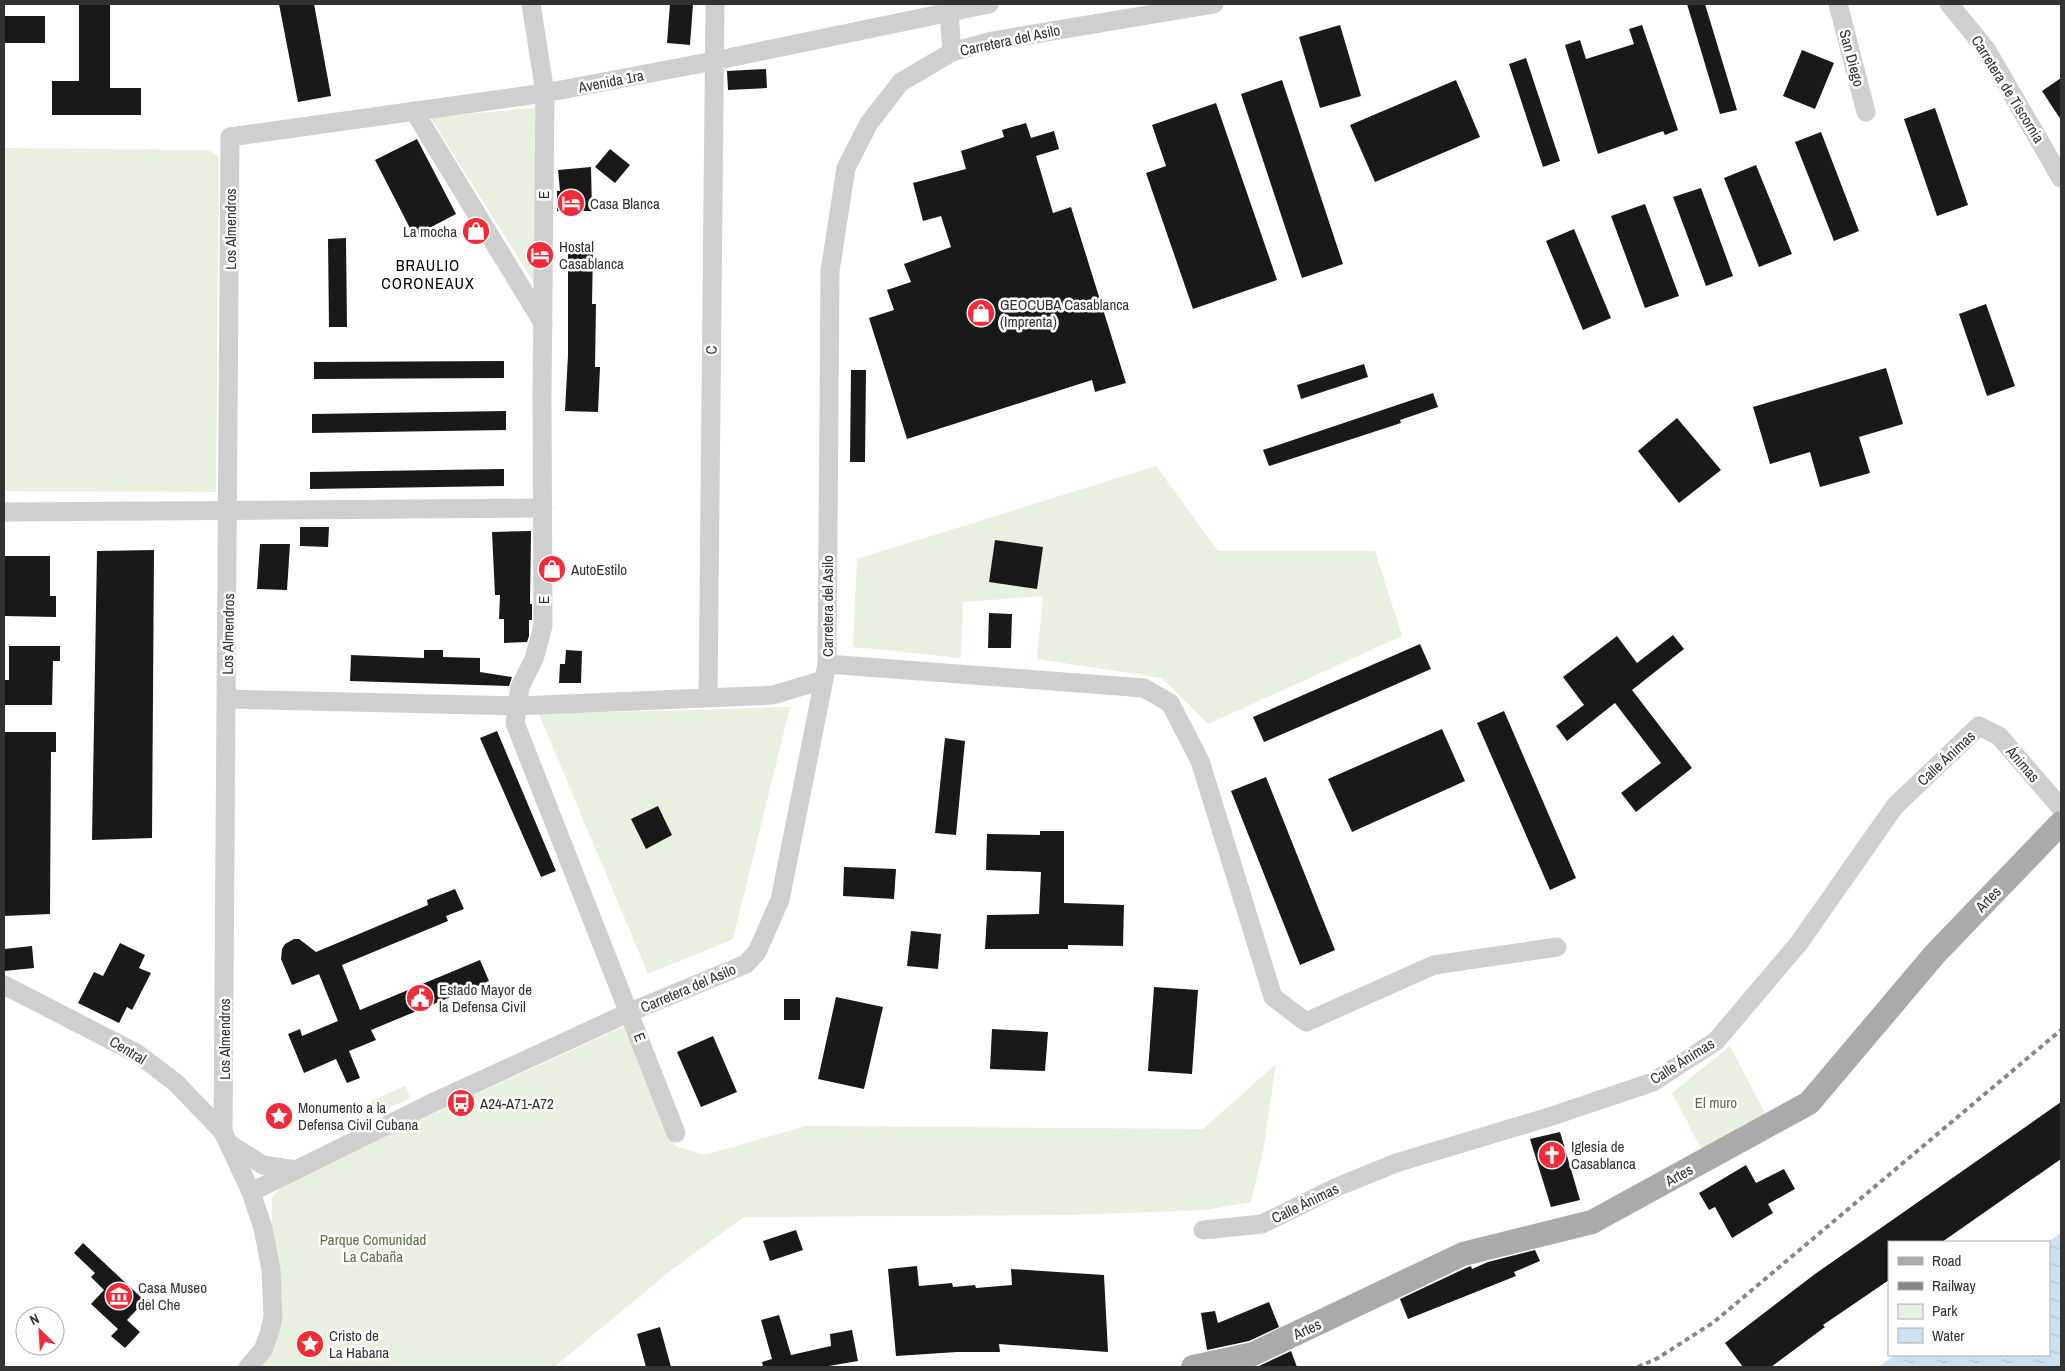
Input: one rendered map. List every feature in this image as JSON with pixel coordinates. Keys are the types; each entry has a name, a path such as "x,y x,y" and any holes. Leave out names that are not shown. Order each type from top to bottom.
{"main road":[{"name":"Artes","path":"1193,1367 1253,1354 1463,1254 1592,1222 1809,1103 1935,954 2061,823"}],"street":[{"name":"E","path":"531,4 545,93 543,626 534,659 520,687 515,723 676,1133"},
{"name":"C","path":"708,697 715,4"},
{"name":"Avenida 1ra","path":"230,137 545,93 714,62 989,4"},
{"name":"Carretera del Asilo","path":"251,1192 430,1104 630,1012 746,964 757,952 780,900 825,672 830,271 846,168 869,123 900,82 952,52 992,41 1187,6 1214,4"},
{"name":"San Diego","path":"1838,4 1866,112"},
{"name":"Carretera de Tiscornia","path":"1949,4 1986,49 2061,178"},
{"path":"949,12 952,52"},
{"path":"414,111 543,323"},
{"name":"Los Almendros","path":"227,1138 230,137"},
{"path":"4,512 542,508"},
{"path":"227,699 518,706 773,695 825,672 1144,688 1170,704 1200,760 1273,998 1306,1022 1434,965 1556,947"},
{"name":"Ánimas","path":"1980,726 1999,736 2061,808"},
{"name":"Calle Ánimas","path":"1203,1230 1262,1224 1337,1187 1396,1163 1549,1117 1653,1082 1716,1041 1799,943 1895,806 1980,726"},
{"name":"Central","path":"4,985 138,1054 176,1083 227,1138"},
{"path":"227,1138 263,1165 296,1170"},
{"path":"227,1138 251,1192 262,1228 271,1270 273,1317 263,1350 248,1367"},
{"path":"262,1228 266,1197 274,1182"}],"green space":[{"path":"535,108 534,283 430,117"},
{"path":"4,148 209,150 219,157 216,492 4,491"},
{"path":"1156,466 1218,551 1375,551 1402,636 1208,724 1162,678 1037,659 1043,596 963,602 961,658 853,647 857,559"},
{"path":"790,707 733,939 648,974 539,714"},
{"name":"Parque Comunidad La Cabaña","path":"625,1026 675,1146 705,1155 806,1126 1203,1129 1276,1064 1263,1152 1251,1202 1205,1210 1070,1215 744,1217 674,1268 554,1367 257,1367 270,1348 272,1197 288,1180"},
{"name":"El muro","path":"1730,1046 1766,1115 1702,1150 1672,1093"},
{"path":"405,1086 411,1098 366,1118 360,1106"}],"water":[{"path":"2061,1233 2061,1367 1878,1367 1894,1356 2050,1356 2049,1241"}],"building":[{"path":"79,4 110,4 110,88 141,88 141,115 52,115 52,81 79,81"},
{"path":"279,4 314,4 331,96 298,102"},
{"path":"670,4 693,4 690,45 667,43"},
{"path":"1687,4 1705,4 1737,110 1720,114"},
{"path":"4,16 45,16 45,43 4,43"},
{"path":"1340,25 1361,96 1320,108 1299,37"},
{"path":"1642,25 1678,130 1665,135 1663,131 1598,154 1565,45 1580,40 1586,59 1634,44 1629,29"},
{"path":"1802,50 1834,63 1815,109 1783,96"},
{"path":"1526,58 1560,161 1543,167 1509,64"},
{"path":"766,69 767,88 728,90 727,71"},
{"path":"2061,78 2061,120 2042,91"},
{"path":"1282,80 1343,264 1302,278 1241,94"},
{"path":"1456,80 1480,137 1375,182 1350,125"},
{"path":"1216,103 1277,280 1193,309 1146,173 1166,166 1152,125"},
{"path":"1935,108 1968,205 1937,216 1904,119"},
{"path":"1026,123 1031,138 1054,131 1059,149 1036,156 1053,213 1071,207 1126,383 1095,392 1092,380 907,439 869,318 894,310 887,290 911,282 904,264 951,247 941,216 923,221 913,183 966,169 961,151 1004,137 1002,130"},
{"path":"1821,132 1859,231 1834,241 1795,142"},
{"path":"417,139 456,214 414,236 375,160"},
{"path":"610,149 630,165 615,183 595,167"},
{"path":"1756,165 1792,254 1759,267 1724,178"},
{"path":"591,167 592,211 557,211 557,191 560,191 558,170"},
{"path":"1701,188 1733,276 1706,286 1673,197"},
{"path":"1645,204 1679,296 1645,308 1611,216"},
{"path":"1574,229 1611,318 1583,330 1546,241"},
{"path":"346,238 347,327 329,327 328,239"},
{"path":"568,248 593,249 592,304 596,304 595,367 600,367 598,412 565,411 568,355"},
{"path":"1986,304 2015,386 1987,396 1959,314"},
{"path":"504,361 504,378 314,379 314,362"},
{"path":"1364,364 1368,377 1301,399 1297,385"},
{"path":"1886,368 1903,424 1859,437 1870,473 1820,487 1810,452 1770,464 1753,407"},
{"path":"851,370 866,370 865,462 850,462"},
{"path":"1433,393 1438,407 1400,420 1401,423 1269,466 1263,450"},
{"path":"506,411 506,430 312,433 312,414"},
{"path":"1677,418 1721,470 1679,503 1638,451"},
{"path":"504,469 504,486 310,489 310,472"},
{"path":"300,527 329,527 328,547 300,546"},
{"path":"531,531 530,604 532,604 532,620 529,620 529,636 527,642 504,643 504,619 499,619 500,595 495,595 492,532"},
{"path":"995,540 1043,547 1037,589 989,582"},
{"path":"260,544 290,544 287,590 257,589"},
{"path":"154,550 152,838 92,840 97,551"},
{"path":"5,556 50,556 50,596 56,596 56,617 5,616"},
{"path":"989,613 1012,614 1011,648 988,648"},
{"path":"1673,635 1684,649 1632,690 1692,768 1636,812 1621,793 1661,763 1615,703 1567,741 1556,726 1584,705 1563,677 1617,636 1637,663"},
{"path":"1420,644 1431,669 1264,742 1253,717"},
{"path":"9,646 60,646 60,661 53,661 52,705 5,705 5,680 9,680"},
{"path":"424,650 443,650 443,657 480,658 480,672 512,677 509,686 350,681 351,655 424,658"},
{"path":"566,650 582,651 581,683 559,683 560,664 565,664"},
{"path":"1504,711 1576,878 1550,890 1477,723"},
{"path":"1442,729 1465,781 1352,832 1328,779"},
{"path":"497,731 556,871 541,877 480,738"},
{"path":"4,732 56,732 56,752 51,752 50,914 4,916"},
{"path":"945,738 965,741 956,835 935,833"},
{"path":"1266,777 1335,950 1300,965 1231,791"},
{"path":"658,806 672,835 646,849 631,819"},
{"path":"1040,831 1064,831 1064,903 1124,905 1123,946 1068,945 1068,949 985,949 987,915 1039,914 1041,872 986,870 987,834 1040,835"},
{"path":"844,867 896,869 894,899 843,896"},
{"name":"Estado Mayor de la Defensa Civil","path":"455,889 464,909 446,916 448,921 342,965 360,1010 480,960 489,981 371,1030 376,1040 349,1051 360,1078 347,1083 336,1059 304,1073 288,1034 300,1029 302,1036 338,1021 319,974 292,985 281,959 282,949 285,944 294,939 299,939 316,952 428,905 427,900"},
{"path":"911,931 941,934 938,969 907,966"},
{"path":"120,943 145,955 139,968 151,973 132,1010 127,1007 119,1023 78,1003 94,972 103,976"},
{"path":"32,946 34,968 4,971 4,949"},
{"path":"1154,987 1198,990 1192,1074 1148,1071"},
{"path":"836,997 883,1007 864,1089 818,1079"},
{"path":"784,999 800,999 800,1020 784,1020"},
{"path":"992,1029 1048,1032 1045,1071 990,1069"},
{"path":"713,1036 737,1092 701,1107 677,1052"},
{"path":"2061,1102 2061,1159 1943,1241 1888,1241 1888,1281 1823,1325 1825,1327 1771,1367 1743,1367 1725,1343 1815,1274"},
{"name":"Iglesia de Casablanca","path":"1560,1132 1580,1200 1551,1207 1530,1139"},
{"path":"1746,1165 1756,1183 1784,1169 1795,1189 1768,1204 1773,1213 1732,1238 1715,1207 1709,1210 1699,1193"},
{"path":"796,1230 803,1250 770,1261 763,1241"},
{"name":"Casa Museo del Che","path":"83,1243 145,1301 127,1320 140,1332 125,1348 111,1336 118,1329 91,1304 104,1290 91,1277 95,1273 74,1253"},
{"path":"1535,1250 1540,1261 1514,1272 1516,1276 1408,1319 1400,1299 1468,1267 1471,1266 1472,1269 1488,1262"},
{"path":"917,1266 919,1286 952,1283 953,1287 975,1285 976,1288 1012,1285 1011,1269 1104,1275 1108,1352 999,1344 1000,1352 957,1352 896,1356 888,1269"},
{"path":"1269,1302 1279,1327 1249,1341 1207,1350 1201,1313 1215,1311 1218,1323"},
{"path":"779,1315 791,1355 831,1346 830,1334 852,1330 858,1361 823,1367 763,1367 762,1362 772,1359 761,1320"},
{"path":"660,1327 671,1367 646,1367 637,1334"},
{"path":"1291,1351 1297,1367 1256,1367 1259,1366"}],"railway":[{"path":"1638,1367 1658,1358 1714,1322 2061,1030"}],"place":[{"name":"Casa Blanca","path":"571,203"},
{"name":"La mocha","path":"476,231"},
{"name":"Hostal Casablanca","path":"540,255"},
{"name":"GEOCUBA Casablanca (Imprenta)","path":"981,313"},
{"name":"AutoEstilo","path":"552,569"},
{"name":"Estado Mayor de la Defensa Civil","path":"420,998"},
{"name":"A24-A71-A72","path":"461,1103"},
{"name":"Monumento a la Defensa Civil Cubana","path":"279,1116"},
{"name":"Iglesia de Casablanca","path":"1552,1155"},
{"name":"Casa Museo del Che","path":"119,1296"},
{"name":"Cristo de La Habana","path":"310,1344"}],"district":[{"name":"BRAULIO CORONEAUX","path":"428,274"}]}
